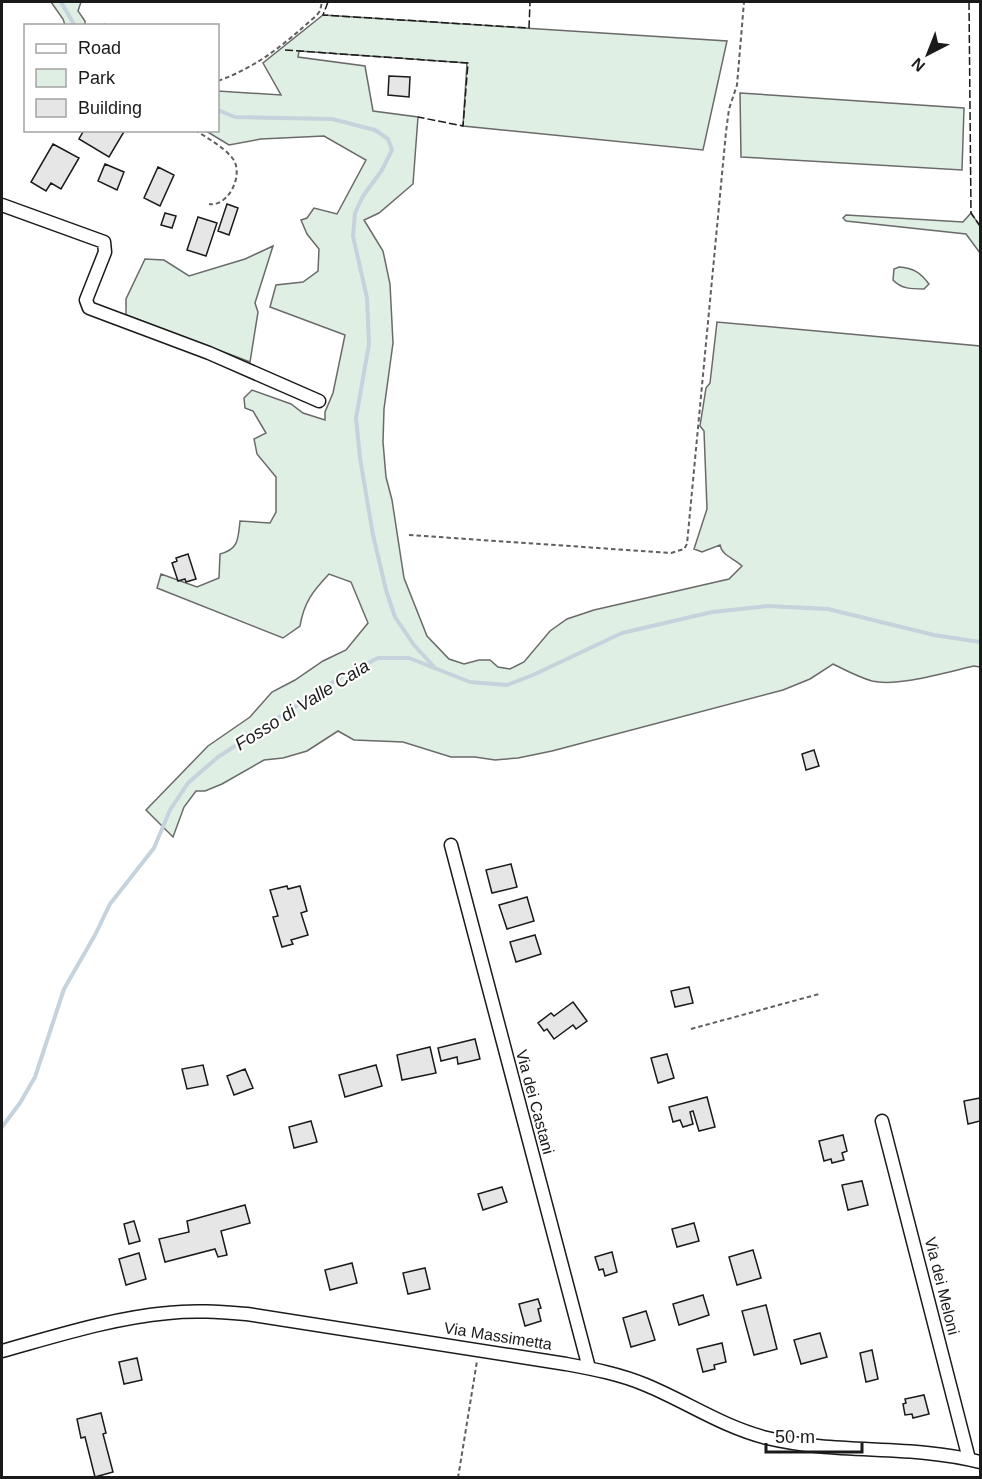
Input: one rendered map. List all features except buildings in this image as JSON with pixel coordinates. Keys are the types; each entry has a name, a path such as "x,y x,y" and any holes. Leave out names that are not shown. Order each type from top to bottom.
{"street":[{"path":"2,205 104,242 105,252 86,300 89,308 209,353 319,401"},
{"name":"Via dei Castani","path":"451,845 589,1368"},
{"name":"Via dei Meloni","path":"882,1121 975,1460"},
{"name":"Via Massimetta","path":"2,1351 134,1318 193,1311 253,1315 589,1368 647,1385 731,1426 768,1438 823,1448 935,1454 975,1460"}],"path":[{"path":"219,81 252,67 266,57 316,16 322,2"},
{"path":"409,536 671,553 684,549 688,532 726,132 729,109 737,85 744,2"},
{"path":"198,132 233,159 236,167 234,184 229,195 222,202 215,205 210,204"},
{"path":"691,1029 819,994"},
{"path":"458,1478 478,1349"}],"green space":[{"path":"51,2 81,2 78,11 85,24 65,24"},
{"path":"323,15 727,41 703,150 463,126 467,63 299,51 298,57 365,66 373,111 418,117 413,184 379,213 364,220 383,251 390,284 393,343 384,409 383,442 386,477 392,500 404,578 427,636 449,659 464,664 490,660 498,667 510,669 524,662 550,631 567,619 594,610 729,579 742,566 726,554 720,545 702,552 694,549 707,509 704,431 700,426 706,388 710,383 717,322 980,346 980,667 974,666 909,680 883,682 862,678 833,664 810,679 783,690 518,758 495,760 451,757 403,742 354,740 338,731 307,751 283,758 264,760 222,784 205,791 196,791 184,807 173,837 146,810 208,746 250,717 272,692 346,650 368,623 351,582 329,574 310,597 300,626 283,638 157,588 161,574 197,587 219,578 220,554 234,546 238,538 240,521 270,523 276,512 276,477 257,454 254,439 266,433 253,411 245,408 244,398 252,390 291,404 303,413 325,420 325,412 333,393 345,335 270,307 276,285 303,282 318,271 319,249 307,234 301,220 307,218 314,208 337,214 366,160 324,136 261,139 229,145 208,132 219,132 219,91 281,95 263,63"},
{"path":"740,93 964,108 962,170 741,157"},
{"path":"971,213 980,226 980,253 966,234 846,221 843,218 846,215 963,222"},
{"path":"273,246 255,303 258,312 250,362 126,315 126,299 145,259 164,260 189,276 245,259"},
{"path":"899,267 916,271 929,284 924,289 903,287 893,280 894,269"}],"waterway":[{"path":"61,2 74,24"},
{"path":"219,110 235,117 332,119 375,130 388,139 392,150 355,213 353,236 367,298 369,344 356,418 373,535 386,590 395,617 414,645 435,668"},
{"name":"Fosso di Valle Caia","path":"2,1127 20,1103 35,1077 64,989 110,904 154,848 170,810 188,783 218,757 344,675 378,658 409,658 470,682 507,685 622,633 712,612 768,606 828,609 934,635 980,642"}],"fence":[{"path":"328,2 323,15 529,28 530,2"},
{"path":"969,2 971,213 980,226"},
{"path":"285,50 468,63 463,126 418,117"}]}
